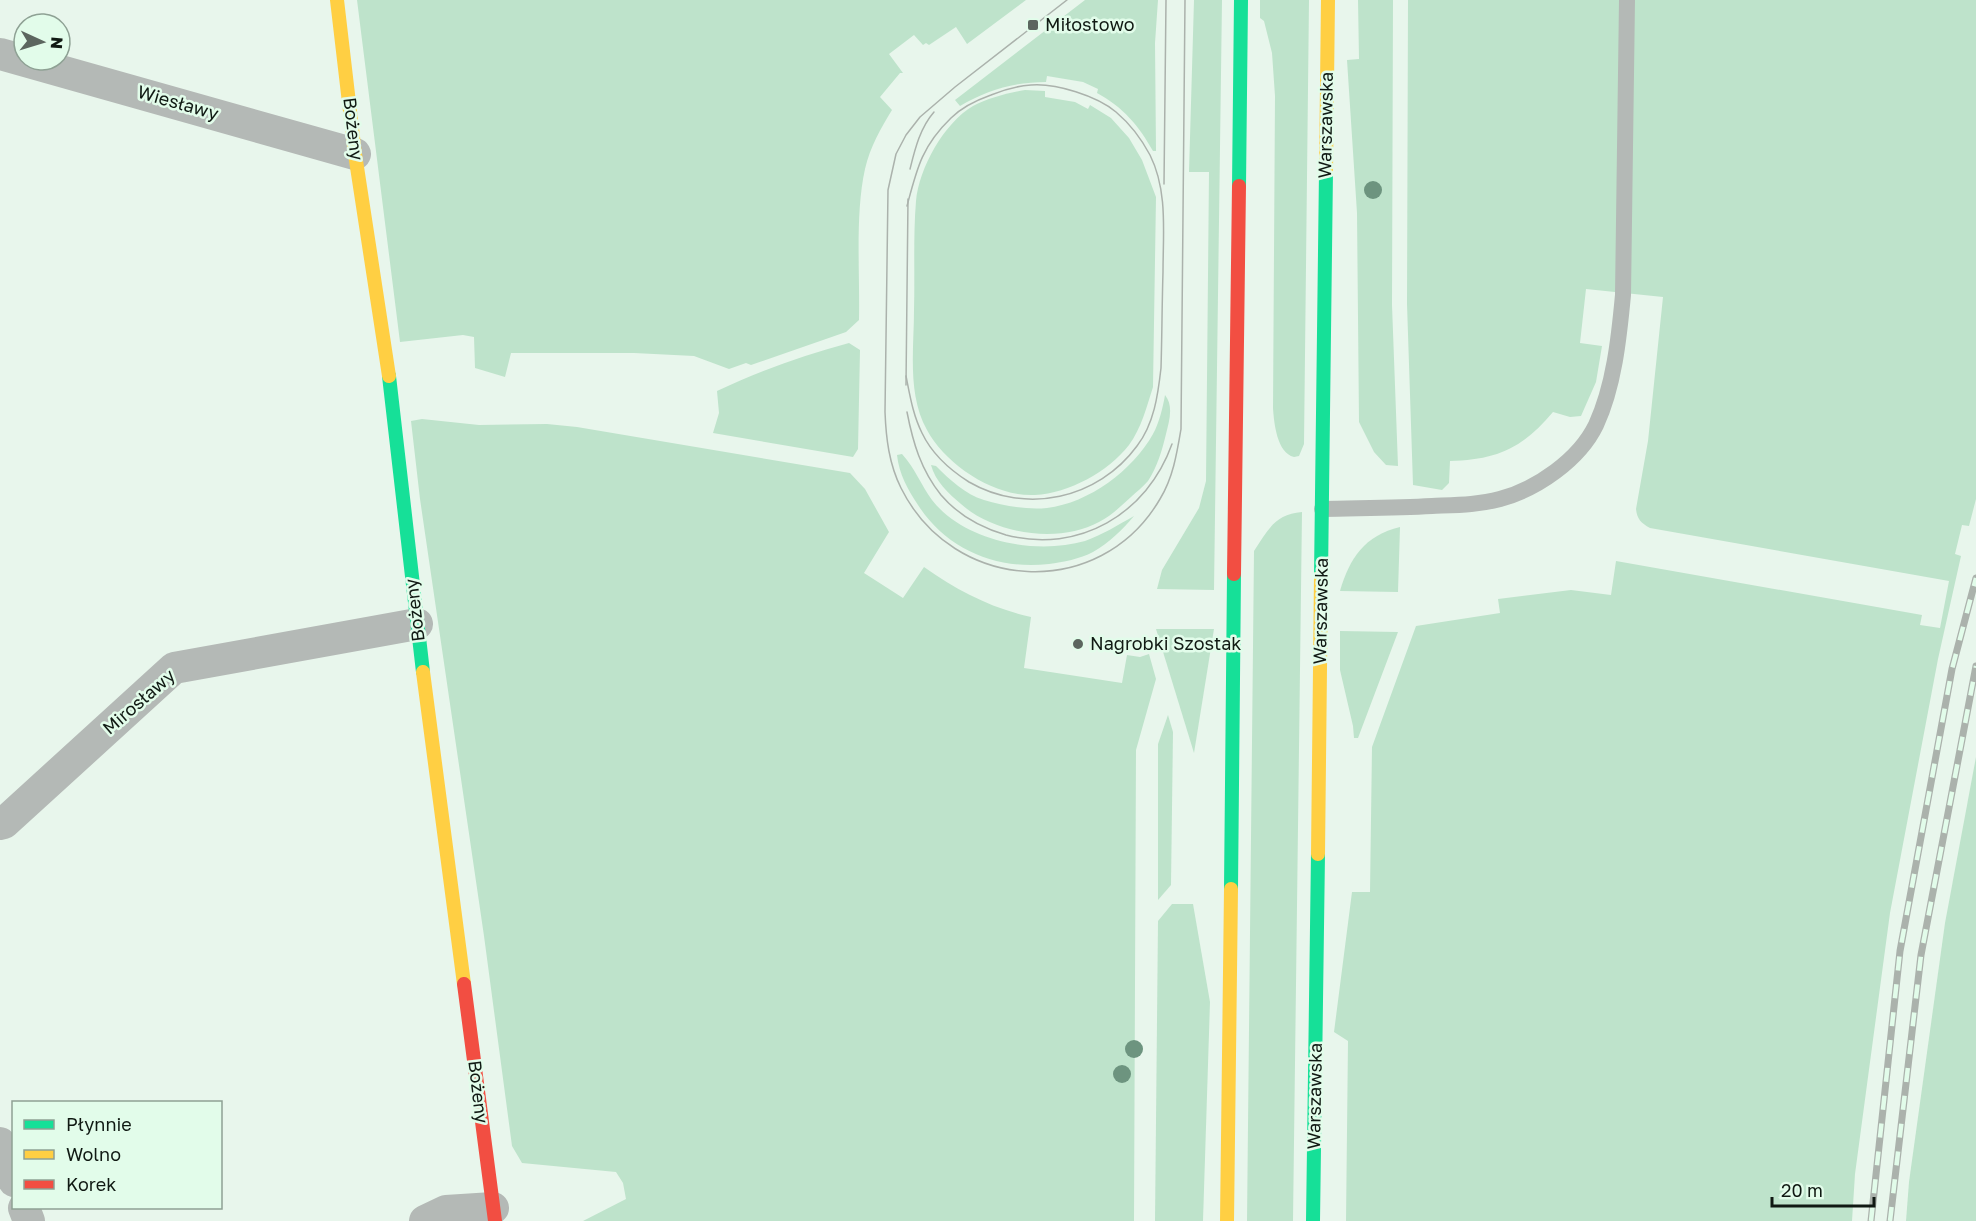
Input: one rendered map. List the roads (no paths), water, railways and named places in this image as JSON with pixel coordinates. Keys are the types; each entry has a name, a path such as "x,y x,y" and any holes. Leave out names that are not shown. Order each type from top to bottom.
{"main road":[{"name":"Bożeny","path":"337,0 355,154 394,412 417,624 494,1215"},
{"path":"1227,1221 1241,0"},
{"name":"Warszawska","path":"1313,1221 1328,0"}],"street":[{"name":"Wiesławy","path":"0,54 355,154"},
{"name":"Mirosławy","path":"0,824 4,823 174,668 417,624"},
{"path":"0,1143 12,1176"},
{"path":"425,1221 446,1211 494,1215"}],"lane":[{"path":"1322,509 1469,505 1501,499 1538,482 1559,468 1579,450 1596,425 1609,384 1620,336 1623,295 1627,0"}],"tram line":[{"path":"1067,0 920,117 906,135 896,154 888,190 885,412 889,451 897,479 925,523 955,548 990,565 1027,571 1065,568 1102,556 1134,532 1160,499 1174,465 1181,429 1185,0"},
{"path":"1164,184 1166,0"},
{"path":"906,376 914,412 926,441 942,461 969,482 991,492 1014,498 1037,499 1060,496 1102,479 1121,464 1137,446 1148,428 1154,409 1161,368 1164,227 1160,183 1156,169 1147,149 1130,126 1116,112 1098,101 1064,88 1041,85 1021,86 1000,91 955,114 941,128 927,148 907,206"},
{"path":"910,169 916,146 934,112"},
{"path":"906,385 908,199"},
{"path":"907,412 923,466 941,495 963,515 988,529 1006,535 1033,539 1059,539 1084,533 1107,523 1128,509 1161,469 1172,444"}],"railway":[{"path":"1871,1221 1900,951 1952,669 1976,578"},
{"path":"1890,1221 1921,955 1976,666"}],"place":[{"name":"Miłostowo","path":"1033,25"},
{"name":"Nagrobki Szostak","path":"1078,644"}]}
